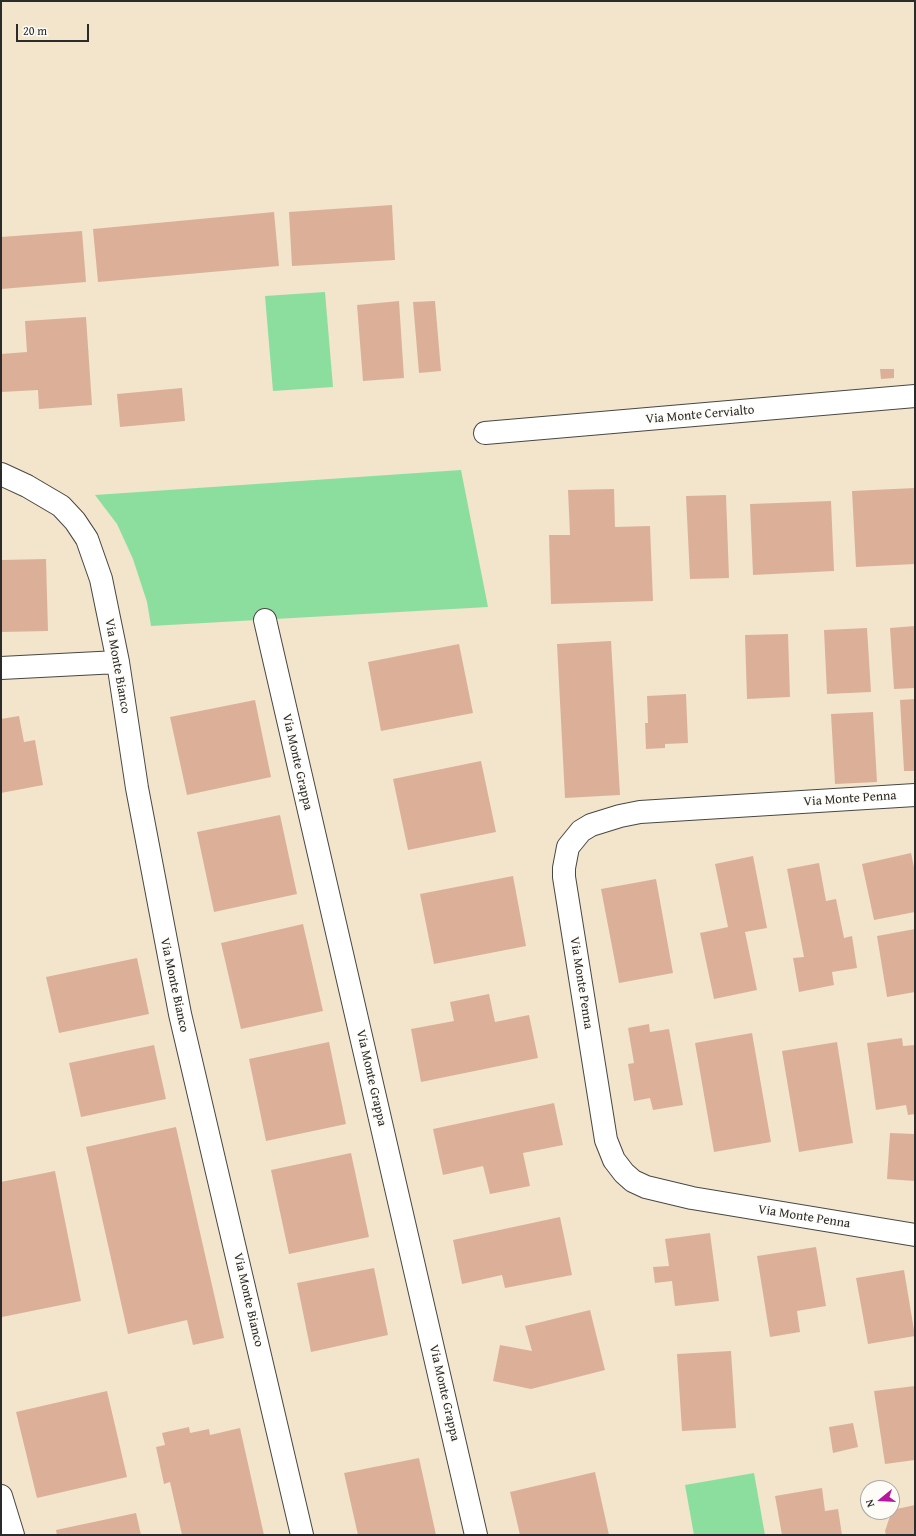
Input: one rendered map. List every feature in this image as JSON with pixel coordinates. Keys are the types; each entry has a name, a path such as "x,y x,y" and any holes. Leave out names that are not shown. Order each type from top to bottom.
{"street":[{"name":"Via Monte Cervialto","path":"485,433 915,396"},
{"name":"Via Monte Bianco","path":"1,474 27,486 61,506 75,521 87,539 101,580 118,662 138,795 180,1014 223,1192 302,1535"},
{"name":"Via Monte Grappa","path":"265,620 476,1535"},
{"path":"1,668 118,662"},
{"name":"Via Monte Penna","path":"915,794 640,812 620,816 591,825 581,831 568,847 564,877 606,1140 614,1160 624,1173 633,1181 646,1187 692,1198 915,1235"},
{"path":"1,1496 13,1535"}],"green space":[{"path":"325,292 333,387 273,391 265,296"},
{"path":"461,470 488,607 151,626 147,602 133,559 117,524 95,495"},
{"path":"754,1473 765,1535 694,1535 685,1485"}],"building":[{"path":"392,205 395,260 292,266 289,212"},
{"path":"274,212 279,266 98,282 93,229"},
{"path":"82,231 86,282 1,289 1,237"},
{"path":"399,301 404,378 363,381 357,305"},
{"path":"435,301 441,371 419,373 413,302"},
{"path":"86,317 92,405 39,409 38,390 1,392 1,354 27,352 25,321"},
{"path":"880,369 894,369 894,378 881,379"},
{"path":"182,388 185,421 120,427 117,394"},
{"path":"915,488 915,564 856,567 852,491"},
{"path":"614,489 615,527 650,526 653,601 551,604 549,535 570,535 568,490"},
{"path":"726,495 729,578 690,579 686,496"},
{"path":"831,501 834,571 753,575 750,504"},
{"path":"46,559 48,631 1,632 1,560"},
{"path":"915,626 915,688 894,689 890,628"},
{"path":"867,628 871,692 827,694 824,630"},
{"path":"788,634 790,697 747,699 745,635"},
{"path":"611,641 620,795 565,798 557,644"},
{"path":"459,644 473,713 381,731 368,662"},
{"path":"686,694 688,743 665,744 665,748 646,749 645,723 648,723 647,696"},
{"path":"915,699 915,771 904,771 900,700"},
{"path":"255,700 271,777 187,795 170,717"},
{"path":"873,712 877,782 835,784 831,714"},
{"path":"19,716 24,742 35,740 43,785 1,793 1,719"},
{"path":"481,761 496,832 408,850 393,779"},
{"path":"280,815 297,894 214,912 197,832"},
{"path":"911,853 915,872 915,912 874,920 862,864"},
{"path":"753,856 767,928 745,932 757,990 714,999 700,933 728,927 715,864"},
{"path":"819,863 826,901 836,899 844,938 852,936 857,968 832,972 834,985 799,992 793,958 804,957 787,869"},
{"path":"513,876 526,946 434,964 420,894"},
{"path":"656,879 673,973 619,983 601,889"},
{"path":"303,924 323,1011 241,1029 221,943"},
{"path":"915,929 915,992 887,997 877,936"},
{"path":"137,958 149,1014 59,1033 46,977"},
{"path":"489,994 495,1022 529,1015 538,1058 421,1082 411,1029 454,1021 450,1002"},
{"path":"649,1024 650,1032 669,1029 683,1105 653,1110 650,1098 634,1101 628,1064 634,1063 628,1028"},
{"path":"752,1033 771,1142 714,1152 695,1043"},
{"path":"902,1038 903,1046 915,1045 915,1114 908,1115 906,1105 876,1110 867,1043"},
{"path":"329,1042 346,1124 266,1141 249,1059"},
{"path":"837,1042 853,1143 799,1152 782,1051"},
{"path":"154,1045 166,1099 81,1117 69,1063"},
{"path":"554,1103 563,1145 523,1153 530,1186 490,1194 483,1166 443,1175 433,1129"},
{"path":"176,1127 224,1338 193,1345 187,1320 128,1334 86,1147"},
{"path":"890,1133 915,1134 915,1181 887,1179"},
{"path":"351,1153 369,1237 289,1254 271,1170"},
{"path":"55,1171 81,1301 2,1317 1,1182"},
{"path":"560,1217 572,1275 505,1288 502,1275 462,1284 453,1240"},
{"path":"710,1233 719,1301 675,1306 672,1281 655,1283 653,1267 669,1266 665,1239"},
{"path":"816,1247 826,1306 797,1311 800,1332 770,1337 757,1256"},
{"path":"374,1268 388,1335 311,1352 297,1283"},
{"path":"904,1270 915,1336 868,1344 856,1278"},
{"path":"590,1310 605,1370 531,1389 493,1381 500,1345 532,1351 525,1326"},
{"path":"731,1351 736,1428 682,1431 677,1354"},
{"path":"915,1386 915,1460 885,1464 874,1391"},
{"path":"107,1391 127,1477 37,1498 16,1412"},
{"path":"853,1423 858,1447 833,1453 829,1427"},
{"path":"189,1427 190,1433 209,1429 210,1435 240,1428 264,1535 182,1535 170,1482 164,1484 156,1447 165,1445 162,1433"},
{"path":"419,1458 436,1535 358,1535 344,1473"},
{"path":"595,1472 609,1535 520,1535 510,1492"},
{"path":"822,1488 825,1511 838,1509 842,1535 782,1535 775,1496"},
{"path":"915,1505 915,1535 886,1535 885,1531 889,1520 900,1520 900,1508"},
{"path":"136,1513 141,1535 57,1535 56,1530"}]}
